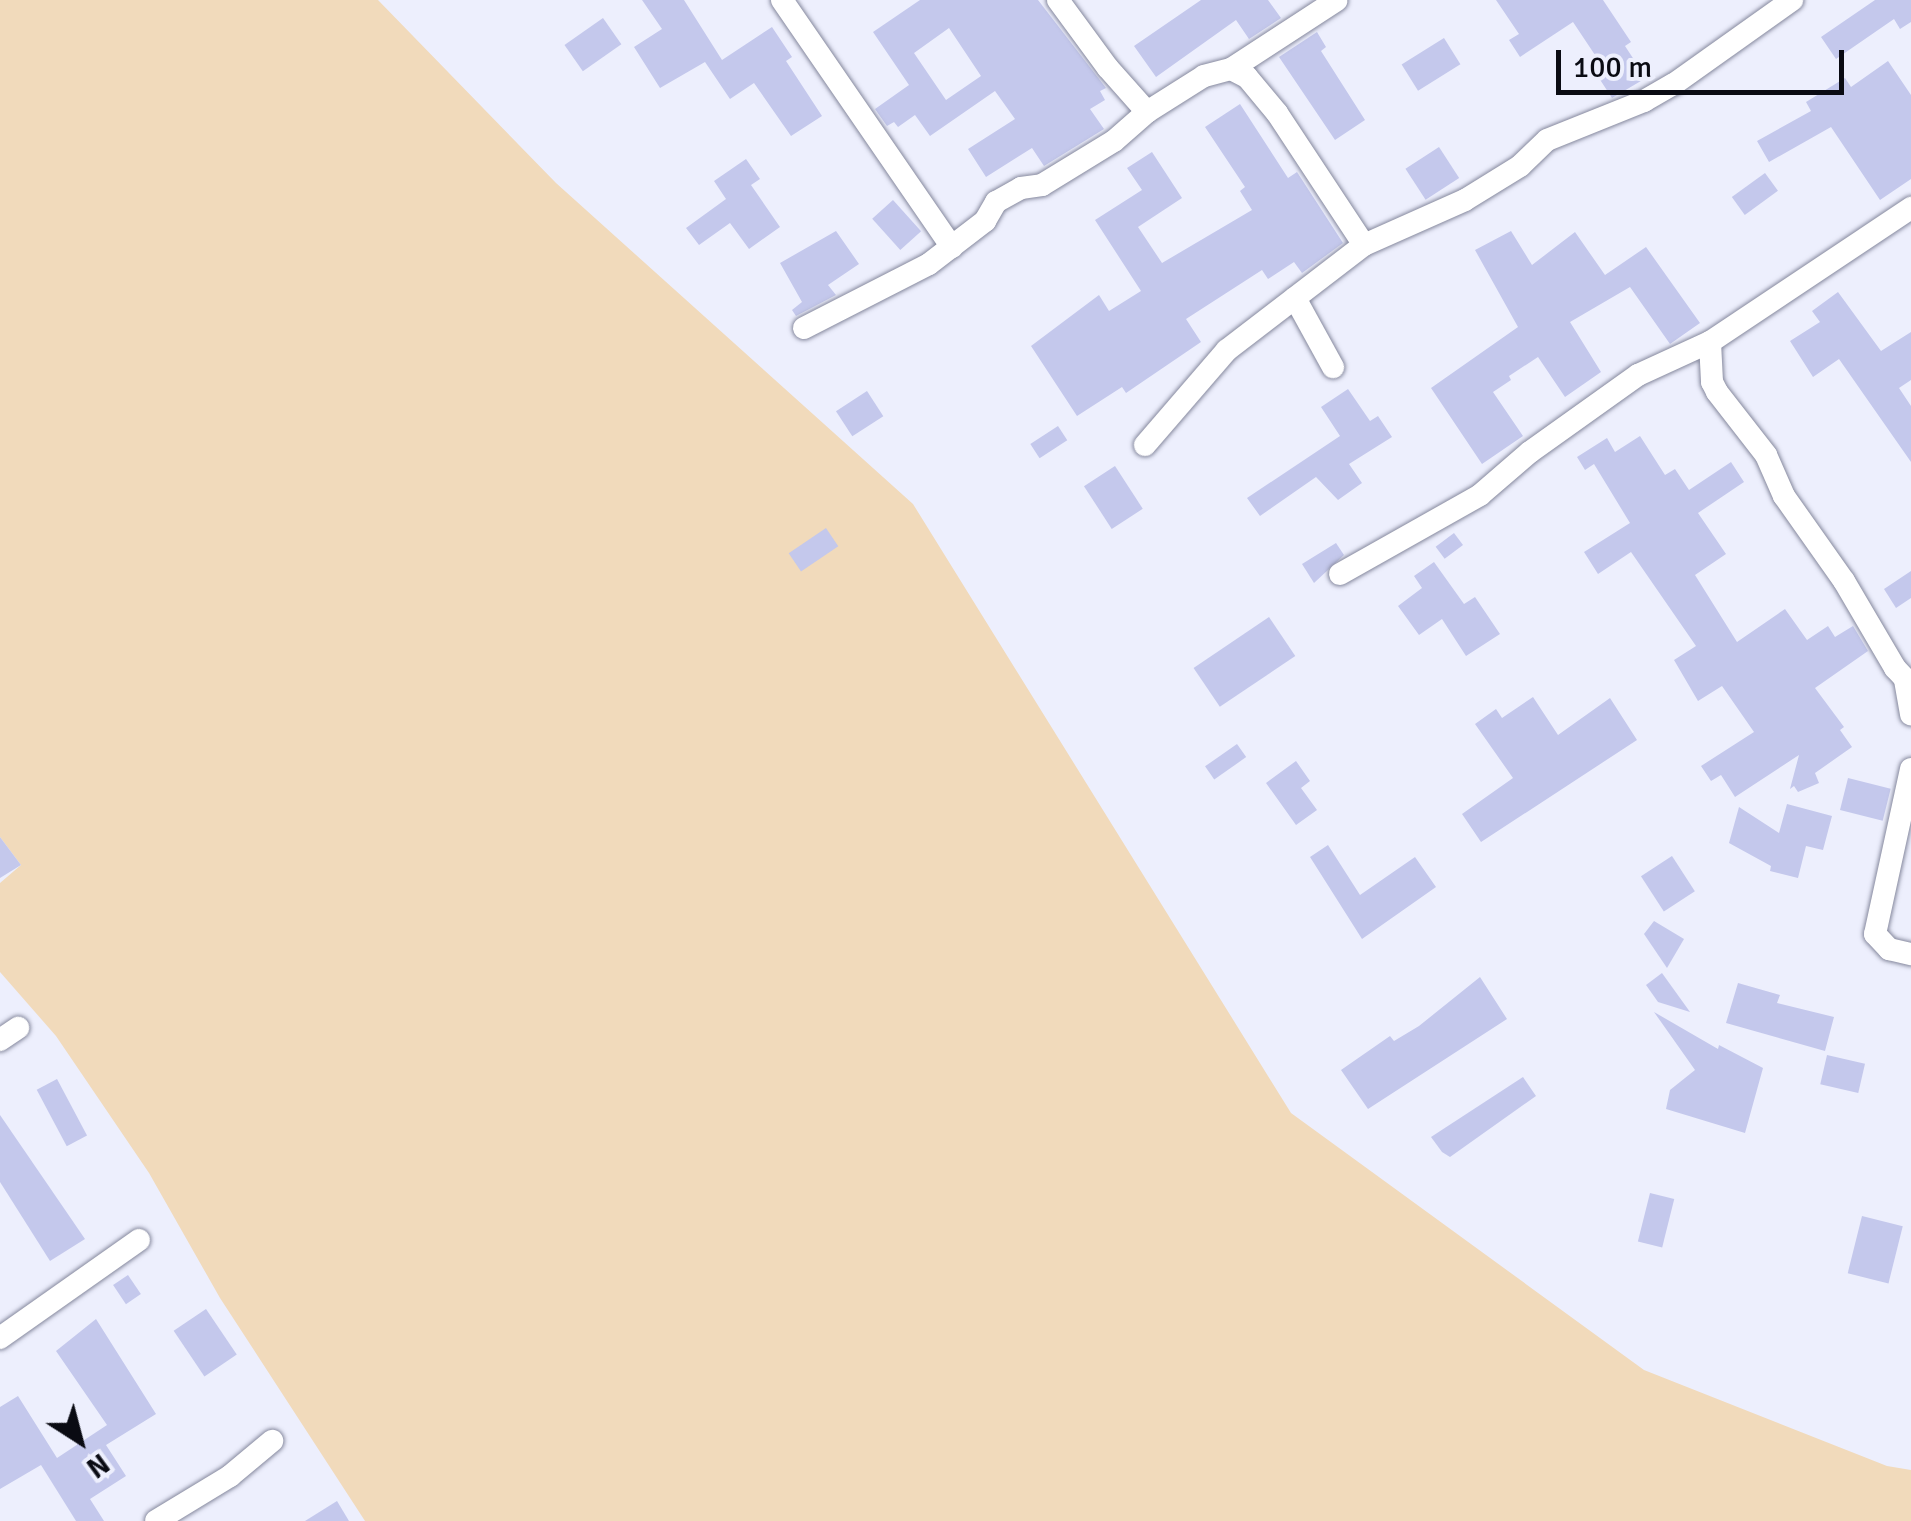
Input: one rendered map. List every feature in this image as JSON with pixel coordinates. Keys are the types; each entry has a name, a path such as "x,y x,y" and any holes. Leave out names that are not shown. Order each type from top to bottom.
{"street":[{"path":"782,0 952,247"},
{"path":"1058,0 1108,68 1147,112"},
{"path":"804,328 930,264 985,222 996,202 1021,188 1042,185 1114,141 1147,112 1204,76 1231,69 1338,0"},
{"path":"1145,445 1227,350 1364,245 1464,200 1520,166 1547,140 1659,93 1792,0"},
{"path":"1231,69 1247,77 1278,113 1364,245"},
{"path":"1340,574 1423,532 1480,495 1530,452 1638,375 1710,342 1911,208"},
{"path":"1295,298 1333,367"},
{"path":"1710,342 1712,382 1717,392 1766,454 1784,496 1844,580 1908,683 1911,714"},
{"path":"1911,768 1875,934 1889,950 1911,954"},
{"path":"0,1338 139,1240"},
{"path":"156,1521 230,1476 272,1440"}],"shaded area":[{"path":"0,0 378,0 556,183 913,504 1291,1113 1644,1370 1887,1466 1911,1470 1911,1521 365,1521 220,1298 149,1173 56,1036 0,972 0,883 21,865 0,837"}],"building":[{"path":"642,0 684,0 722,60 772,27 792,57 786,61 822,116 791,136 754,83 730,99 705,62 660,88 634,47 662,29"},
{"path":"920,0 1038,0 1106,88 1100,91 1105,100 1090,109 1104,129 1044,166 1032,148 986,177 968,149 1015,119 995,91 930,136 915,115 898,127 894,122 887,126 875,109 909,85 873,32","holes":["949,28 981,76 946,100 914,53"]},
{"path":"1201,0 1268,0 1281,18 1249,39 1236,20 1156,77 1134,46"},
{"path":"1496,0 1603,0 1631,42 1625,46 1646,78 1612,98 1595,72 1603,67 1573,22 1520,57 1509,40 1519,34"},
{"path":"1875,0 1911,0 1911,22 1900,29 1894,19 1836,59 1821,37"},
{"path":"603,18 621,44 583,71 564,45"},
{"path":"1317,32 1326,47 1321,51 1365,120 1335,140 1279,57"},
{"path":"1444,38 1460,64 1418,91 1402,64"},
{"path":"1888,61 1911,95 1911,179 1880,200 1831,127 1769,162 1757,141 1811,111 1806,102 1845,78 1851,87"},
{"path":"1240,104 1288,178 1297,172 1343,243 1302,273 1294,262 1268,279 1262,270 1186,319 1201,342 1126,393 1122,387 1077,416 1031,346 1099,295 1109,311 1141,291 1095,220 1142,190 1127,168 1152,152 1182,198 1138,227 1162,263 1252,210 1240,191 1245,187 1205,127"},
{"path":"1439,147 1459,178 1426,200 1405,169"},
{"path":"746,159 760,179 751,185 780,227 749,249 730,223 699,245 686,228 726,199 714,181"},
{"path":"1765,173 1778,191 1745,215 1732,197"},
{"path":"893,200 921,231 900,250 872,219"},
{"path":"836,231 859,264 828,285 836,295 796,316 792,310 802,302 780,263"},
{"path":"1511,231 1532,265 1575,232 1605,275 1646,247 1700,323 1670,344 1630,287 1570,322 1601,372 1565,397 1538,357 1509,376 1511,380 1493,392 1523,436 1482,464 1431,388 1518,327 1475,250"},
{"path":"1838,292 1881,351 1911,332 1911,380 1899,388 1911,406 1911,462 1839,359 1813,377 1790,341 1820,322 1812,311"},
{"path":"1348,389 1370,421 1378,416 1392,437 1349,464 1362,483 1338,500 1316,477 1260,516 1247,498 1340,436 1321,407"},
{"path":"867,391 883,416 852,436 836,411"},
{"path":"1058,426 1067,440 1040,458 1030,444"},
{"path":"1640,436 1665,475 1675,469 1689,490 1731,462 1744,482 1698,513 1726,554 1695,575 1737,642 1785,609 1807,640 1828,626 1835,637 1853,626 1868,651 1815,688 1844,727 1840,730 1852,747 1815,773 1819,783 1798,792 1794,786 1790,789 1799,755 1735,797 1721,775 1711,781 1701,766 1754,732 1722,686 1698,701 1674,660 1696,646 1631,552 1598,574 1584,552 1630,523 1594,464 1585,470 1577,457 1607,438 1615,452"},
{"path":"1115,466 1143,509 1112,529 1084,486"},
{"path":"826,528 838,546 801,571 789,553"},
{"path":"1454,533 1463,545 1445,559 1436,547"},
{"path":"1336,543 1344,555 1314,583 1302,564"},
{"path":"1434,562 1464,604 1475,597 1500,634 1466,656 1442,619 1419,635 1398,606 1422,588 1414,576"},
{"path":"1911,571 1911,598 1896,608 1884,589"},
{"path":"1269,617 1295,656 1220,707 1194,668"},
{"path":"1533,697 1558,735 1610,698 1637,740 1481,842 1462,814 1513,778 1475,724 1496,709 1502,718"},
{"path":"1237,744 1246,757 1214,779 1205,766"},
{"path":"1296,761 1310,781 1301,788 1317,810 1296,825 1266,783"},
{"path":"1848,778 1891,789 1883,821 1840,810"},
{"path":"1787,804 1832,816 1823,850 1806,846 1798,878 1770,871 1771,866 1729,843 1739,807 1779,833"},
{"path":"0,837 21,865 0,878"},
{"path":"1328,845 1360,895 1415,857 1436,887 1362,939 1310,857"},
{"path":"1672,856 1695,891 1664,911 1641,876"},
{"path":"1654,921 1684,939 1667,968 1644,934"},
{"path":"1662,973 1690,1012 1658,1002 1646,985"},
{"path":"1480,977 1507,1019 1368,1109 1341,1070 1390,1036 1394,1041 1419,1026"},
{"path":"1738,983 1780,995 1777,1003 1834,1017 1825,1051 1726,1023"},
{"path":"1654,1012 1718,1049 1719,1045 1763,1068 1745,1133 1666,1109 1670,1090 1695,1070"},
{"path":"1827,1055 1865,1064 1858,1093 1820,1084"},
{"path":"1523,1077 1536,1096 1450,1157 1442,1152 1431,1137"},
{"path":"57,1079 87,1136 67,1146 37,1090"},
{"path":"0,1115 85,1239 50,1261 0,1182"},
{"path":"1650,1193 1674,1199 1662,1248 1638,1242"},
{"path":"1862,1216 1903,1226 1888,1283 1848,1273"},
{"path":"128,1275 141,1294 126,1304 113,1285"},
{"path":"206,1309 237,1355 204,1376 174,1331"},
{"path":"96,1319 156,1414 106,1445 126,1476 90,1499 104,1521 76,1521 41,1465 0,1489 0,1407 18,1396 57,1458 107,1425 56,1351"},
{"path":"337,1501 349,1521 305,1521"}]}
